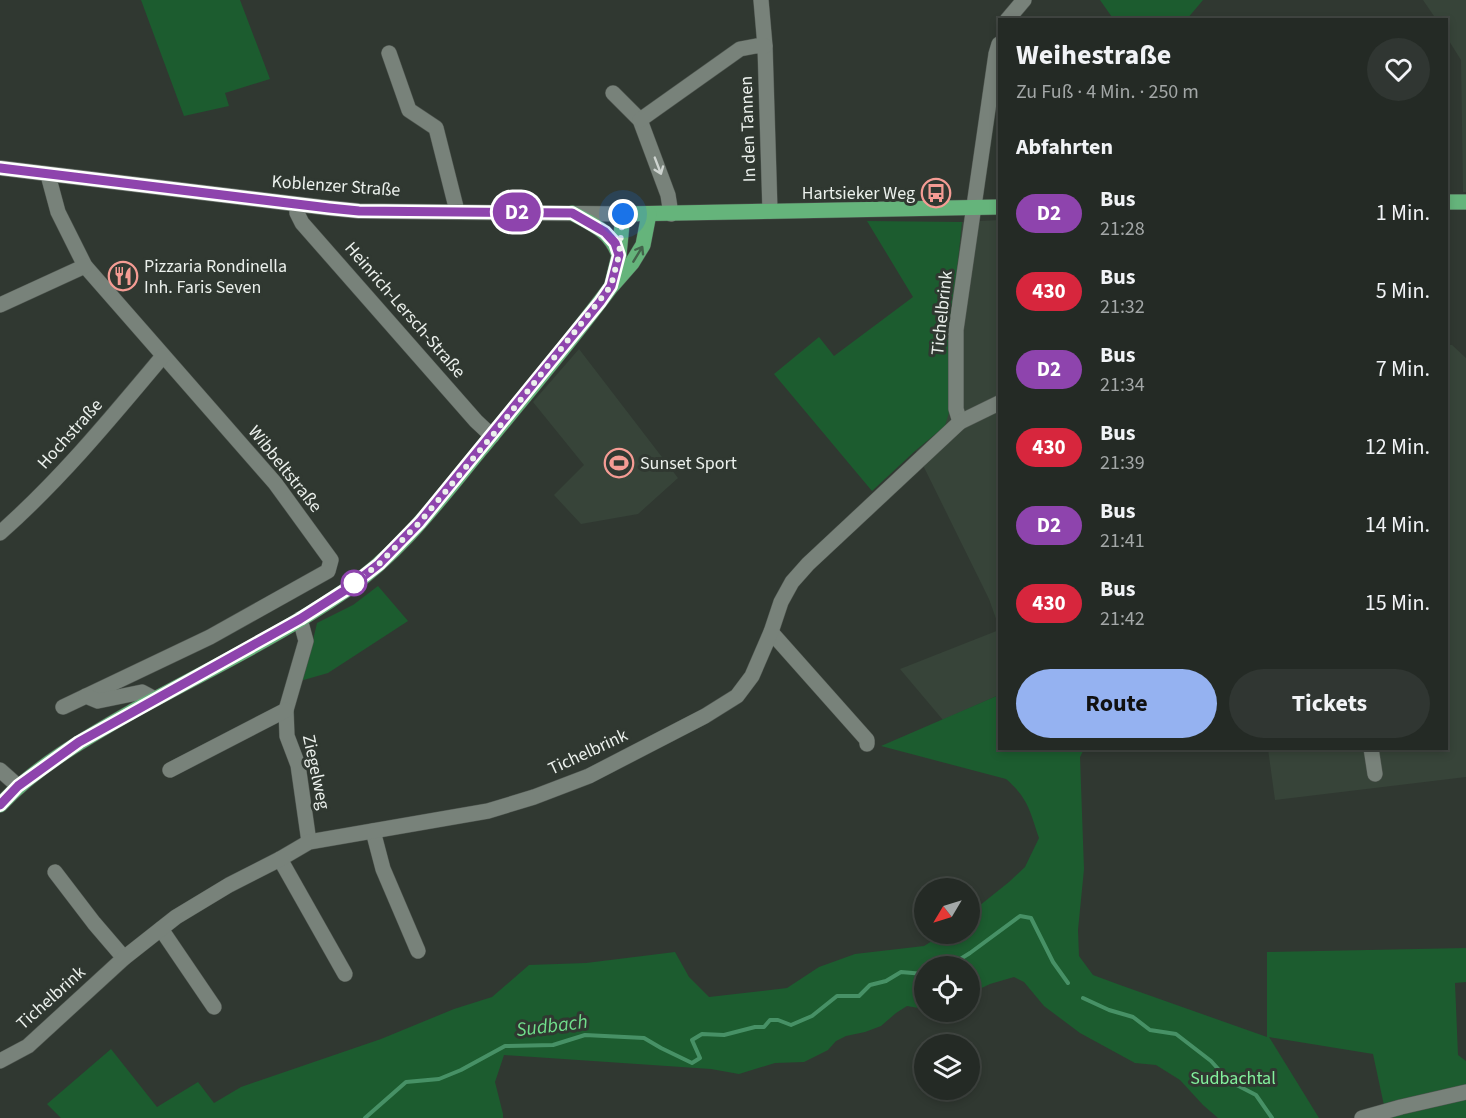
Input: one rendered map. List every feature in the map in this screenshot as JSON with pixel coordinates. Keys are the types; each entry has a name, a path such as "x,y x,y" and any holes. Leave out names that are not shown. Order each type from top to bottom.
{"main road":[{"path":"1448,202 1466,202"},
{"name":"Koblenzer Straße","path":"623,214 998,207"},
{"path":"572,213 605,232 615,243 619,255"},
{"path":"611,286 619,255 623,214"},
{"path":"0,805 18,786 79,742 300,619 347,589 379,564 420,522 632,263 643,245 649,214"}],"street":[{"name":"In den Tannen","path":"761,0 765,46 770,211"},
{"path":"1008,18 1024,0"},
{"name":"In den Tannen","path":"640,120 740,49 765,46"},
{"path":"974,207 998,51"},
{"path":"389,52 410,110 435,128 457,211"},
{"path":"614,93 640,120 668,195 671,214"},
{"name":"Koblenzer Straße","path":"0,168 359,211 623,214"},
{"name":"Wibbeltstraße","path":"48,175 58,212 85,266 275,483 331,560 328,571 210,637 63,707"},
{"name":"Heinrich-Lersch-Straße","path":"297,205 297,213 302,223 476,422 492,436"},
{"name":"Tichelbrink","path":"960,422 956,409 956,330 974,207"},
{"path":"0,305 85,266"},
{"name":"Hochstraße","path":"0,533 72,463 163,356"},
{"name":"Tichelbrink","path":"0,1061 28,1046 124,958 176,917 229,885 280,860 309,842 488,811 534,797 590,776 705,716 737,696 752,676 781,602 792,582 808,564 960,422 998,403"},
{"name":"Ziegelweg","path":"300,619 306,640 286,710 287,736 298,765 309,842"},
{"path":"771,632 867,740 867,744"},
{"name":"Wibbeltstraße","path":"86,696 98,701 142,692 155,699"},
{"path":"170,770 286,710"},
{"path":"1371,750 1375,774"},
{"path":"0,770 18,786"},
{"path":"373,831 383,869 418,951"},
{"path":"280,860 345,974"},
{"path":"55,872 124,958"},
{"path":"161,929 214,1007"},
{"path":"1362,1118 1466,1092"}],"shaded area":[{"path":"1423,0 1466,0 1466,192 1463,192 1461,60 1448,39 1448,18 1435,18"},
{"path":"998,220 998,624 989,599 916,451 945,426 951,328 962,222"},
{"path":"1448,345 1452,345 1466,358 1466,777 1275,800 1268,750 1448,750"},
{"path":"579,349 678,478 638,514 581,524 554,495 584,465 533,402"},
{"path":"998,630 998,695 943,720 900,669"}],"green space":[{"path":"141,0 240,0 270,79 225,93 229,106 184,116"},
{"path":"1100,0 1203,0 1188,18 1113,18"},
{"path":"867,221 962,222 951,328 950,409 945,426 872,491 774,374 819,337 834,356 913,297"},
{"path":"378,586 408,621 328,673 300,681 317,623 353,605"},
{"name":"Sudbachtal","path":"998,695 998,750 1084,750 1080,757 1084,869 1078,930 1079,956 1093,975 1267,1037 1267,952 1466,948 1466,982 1455,983 1458,1055 1466,1061 1466,1118 1357,1118 1385,1110 1373,1054 1269,1037 1319,1118 1218,1118 1180,1080 1156,1065 1135,1063 1080,1033 1044,1006 1024,982 1014,977 980,989 980,956 914,956 914,1007 907,1006 881,1026 846,1036 836,1041 828,1050 804,1062 775,1063 739,1074 711,1069 504,1055 495,1082 503,1118 61,1118 47,1104 111,1049 157,1107 198,1082 214,1103 241,1087 381,1039 454,1009 492,997 529,965 586,963 675,952 689,977 709,997 787,988 819,967 855,954 927,944 980,944 980,905 1025,867 1039,838 1027,806 1019,792 1006,779 881,746"}],"waterway":[{"name":"Sudbach","path":"965,956 1020,916 1031,918 1053,962 1068,983"},
{"name":"Sudbach","path":"365,1118 406,1082 439,1079 505,1046 553,1045 585,1035 644,1038 692,1063 700,1058 692,1040 702,1034 724,1035 764,1027 770,1020 778,1020 791,1025 812,1016 837,996 859,996 870,985 886,981 901,972 914,973"},
{"name":"Sudbach","path":"1083,998 1109,1010 1133,1017 1150,1030 1176,1034 1211,1061 1229,1081 1256,1095 1272,1118"}],"bus line":[{"name":"D2","path":"0,168 359,211 572,213 605,232 615,243 619,255 611,286 600,302 420,522 379,564 347,589 300,619 79,742 18,786 0,805"}],"place":[{"name":"Hartsieker Weg","path":"936,193"},
{"name":"Pizzaria Rondinella Inh. Faris Seven","path":"123,276"},
{"name":"Sunset Sport","path":"619,463"}],"route":[{"path":"354,583 379,564 420,522 600,302 611,286 619,255 623,214"}]}
